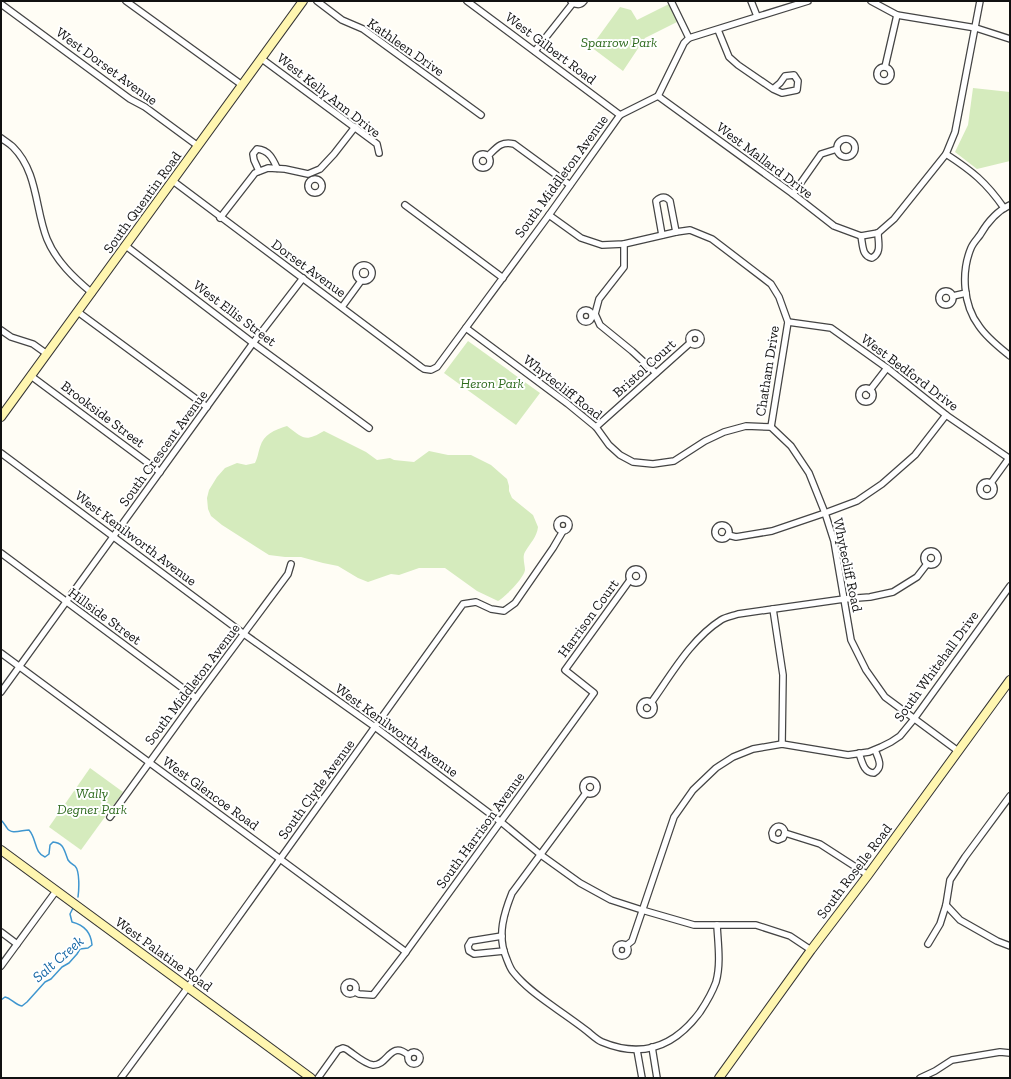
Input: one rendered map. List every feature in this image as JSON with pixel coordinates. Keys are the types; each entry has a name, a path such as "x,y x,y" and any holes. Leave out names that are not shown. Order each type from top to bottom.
{"main road":[{"name":"South Quentin Road","path":"1,417 303,1"},
{"name":"South Roselle Road","path":"719,1078 811,950 1010,680"},
{"name":"West Palatine Road","path":"1,850 311,1078"}],"street":[{"path":"126,1 242,85"},
{"name":"Kathleen Drive","path":"317,1 342,20 363,30 480,115"},
{"path":"536,52 572,2 579,5 584,1"},
{"path":"671,1 689,38"},
{"path":"751,1 757,16"},
{"path":"658,96 684,43 689,38 808,1"},
{"path":"871,1 897,15 976,28 1010,38"},
{"path":"878,233 879,251 876,256 872,258 868,257 864,253 861,236 878,233 894,219 946,154 955,132 980,1"},
{"name":"West Gilbert Road","path":"471,2 620,114"},
{"name":"West Dorset Avenue","path":"1,4 130,99 198,146"},
{"path":"885,67 897,15"},
{"path":"718,30 729,56 738,65 773,89"},
{"name":"West Kelly Ann Drive","path":"262,59 355,127 376,144 379,153"},
{"name":"South Middleton Avenue","path":"431,370 437,367 503,278 620,114 658,96"},
{"name":"West Mallard Drive","path":"658,96 793,194 834,226 861,236"},
{"path":"220,218 255,173 268,168 277,168 308,174 320,168 334,154 355,127"},
{"path":"1,138 13,147 23,160 31,177 42,226 55,255 76,279 92,293"},
{"path":"488,156 501,144 507,142 514,144 570,185"},
{"path":"259,171 253,154 257,149 269,154 277,168"},
{"path":"793,194 821,154 837,149"},
{"path":"946,154 969,169 991,189 1007,207 987,224 972,247 964,271 969,308 979,326 997,346 1010,356"},
{"path":"312,172 314,179"},
{"name":"Dorset Avenue","path":"173,181 220,218 424,369 431,370"},
{"path":"662,235 656,201 663,197 668,198 670,201 676,232"},
{"path":"405,205 503,278"},
{"name":"Chatham Drive","path":"549,215 580,238 602,245 624,244 690,230 712,239 771,284 779,297 788,322 771,427"},
{"path":"624,244 624,267 599,299 594,314 600,325 632,350 656,373"},
{"name":"West Ellis Street","path":"126,246 253,343 369,428"},
{"name":"South Crescent Avenue","path":"1,692 253,343 303,278"},
{"path":"342,307 361,281"},
{"path":"953,296 966,293"},
{"path":"78,312 208,407"},
{"name":"West Bedford Drive","path":"788,322 831,328 887,368 946,415 1010,458"},
{"name":"Whytecliff Road","path":"466,328 568,404 596,428 609,445 620,455 634,462 652,464 674,461 705,441 724,432 746,426 771,427 791,446 808,473 825,513 834,541 851,640 866,670 885,697 958,751"},
{"path":"1,330 11,337 33,344 47,354"},
{"name":"Bristol Court","path":"596,428 690,343"},
{"path":"870,390 887,368"},
{"name":"Brookside Street","path":"31,376 160,472"},
{"path":"728,535 736,538 772,531 825,513 856,500 882,484 914,455 946,415"},
{"name":"West Kenilworth Avenue","path":"1,453 244,634 375,727 501,822 541,855 580,883 611,900 694,924 756,925 790,936 811,950"},
{"path":"991,483 1010,458"},
{"name":"South Clyde Avenue","path":"121,1078 463,604 476,602 491,610 504,611 515,603 553,548 562,531"},
{"name":"Hillside Street","path":"1,554 196,698"},
{"name":"South Middleton Avenue","path":"110,817 288,574 291,564"},
{"path":"651,703 693,644 722,619 738,614 844,599 870,597 893,592 917,577 927,564"},
{"name":"Harrison Court","path":"565,670 630,580"},
{"name":"South Whitehall Drive","path":"627,946 632,941 674,817 693,790 716,768 733,757 753,749 782,744 841,754 859,754 875,750 891,742 900,736 914,719 1010,586"},
{"path":"773,609 783,675 782,744"},
{"name":"West Glencoe Road","path":"1,653 406,952"},
{"name":"South Harrison Avenue","path":"355,992 359,994 373,995 406,952 594,693 565,670"},
{"path":"859,754 865,769 874,774 879,769 880,765 875,750"},
{"path":"586,793 512,893 505,911 502,936 504,951 513,973 527,986 601,1042 625,1049 637,1050 652,1047 678,1036 692,1022 706,1004 716,983 719,960 717,925"},
{"path":"928,944 940,924 946,905 950,880 1010,796"},
{"path":"786,833 820,844 868,874"},
{"path":"1,966 56,891"},
{"path":"946,905 960,920 997,941 1010,946"},
{"path":"1,932 17,944"},
{"path":"502,936 472,941 468,946 470,951 474,954 504,951"},
{"path":"652,1047 657,1078"},
{"path":"318,1078 338,1050 343,1048 372,1065 379,1064 390,1053 397,1050 404,1051 408,1054"},
{"path":"637,1050 642,1078"},
{"path":"920,1078 935,1071 952,1060 1000,1052 1010,1053"}],"green space":[{"name":"Sparrow Park","path":"669,4 677,22 645,38 623,71 591,47 620,7 631,10 637,20"},
{"path":"973,88 1010,92 1010,161 977,169 955,152 968,125"},
{"name":"Heron Park","path":"468,341 540,393 516,425 444,373"},
{"path":"287,426 305,438 313,437 324,431 366,452 377,460 390,458 394,460 414,462 429,451 448,455 471,455 491,465 507,479 512,498 533,515 538,527 535,537 524,554 525,570 521,578 509,592 498,601 477,591 445,568 419,568 399,575 391,574 368,582 338,566 301,557 269,555 222,525 211,516 208,509 207,498 209,490 217,477 225,468 237,463 246,465 255,463 264,439 274,431"},
{"name":"Wally Degner Park","path":"90,768 123,792 81,850 49,827"}],"waterway":[{"name":"Salt Creek","path":"1,820 11,831 17,832 29,830 32,834 37,849 41,855 45,857 49,854 50,845 53,842 62,845 68,860 77,868 79,881 78,897"},
{"name":"Salt Creek","path":"1,1000 5,997 22,1006 45,982 51,979 62,967 69,963 80,949 88,948 92,945 90,936 86,930 80,925 72,922 70,914 73,908"}]}
